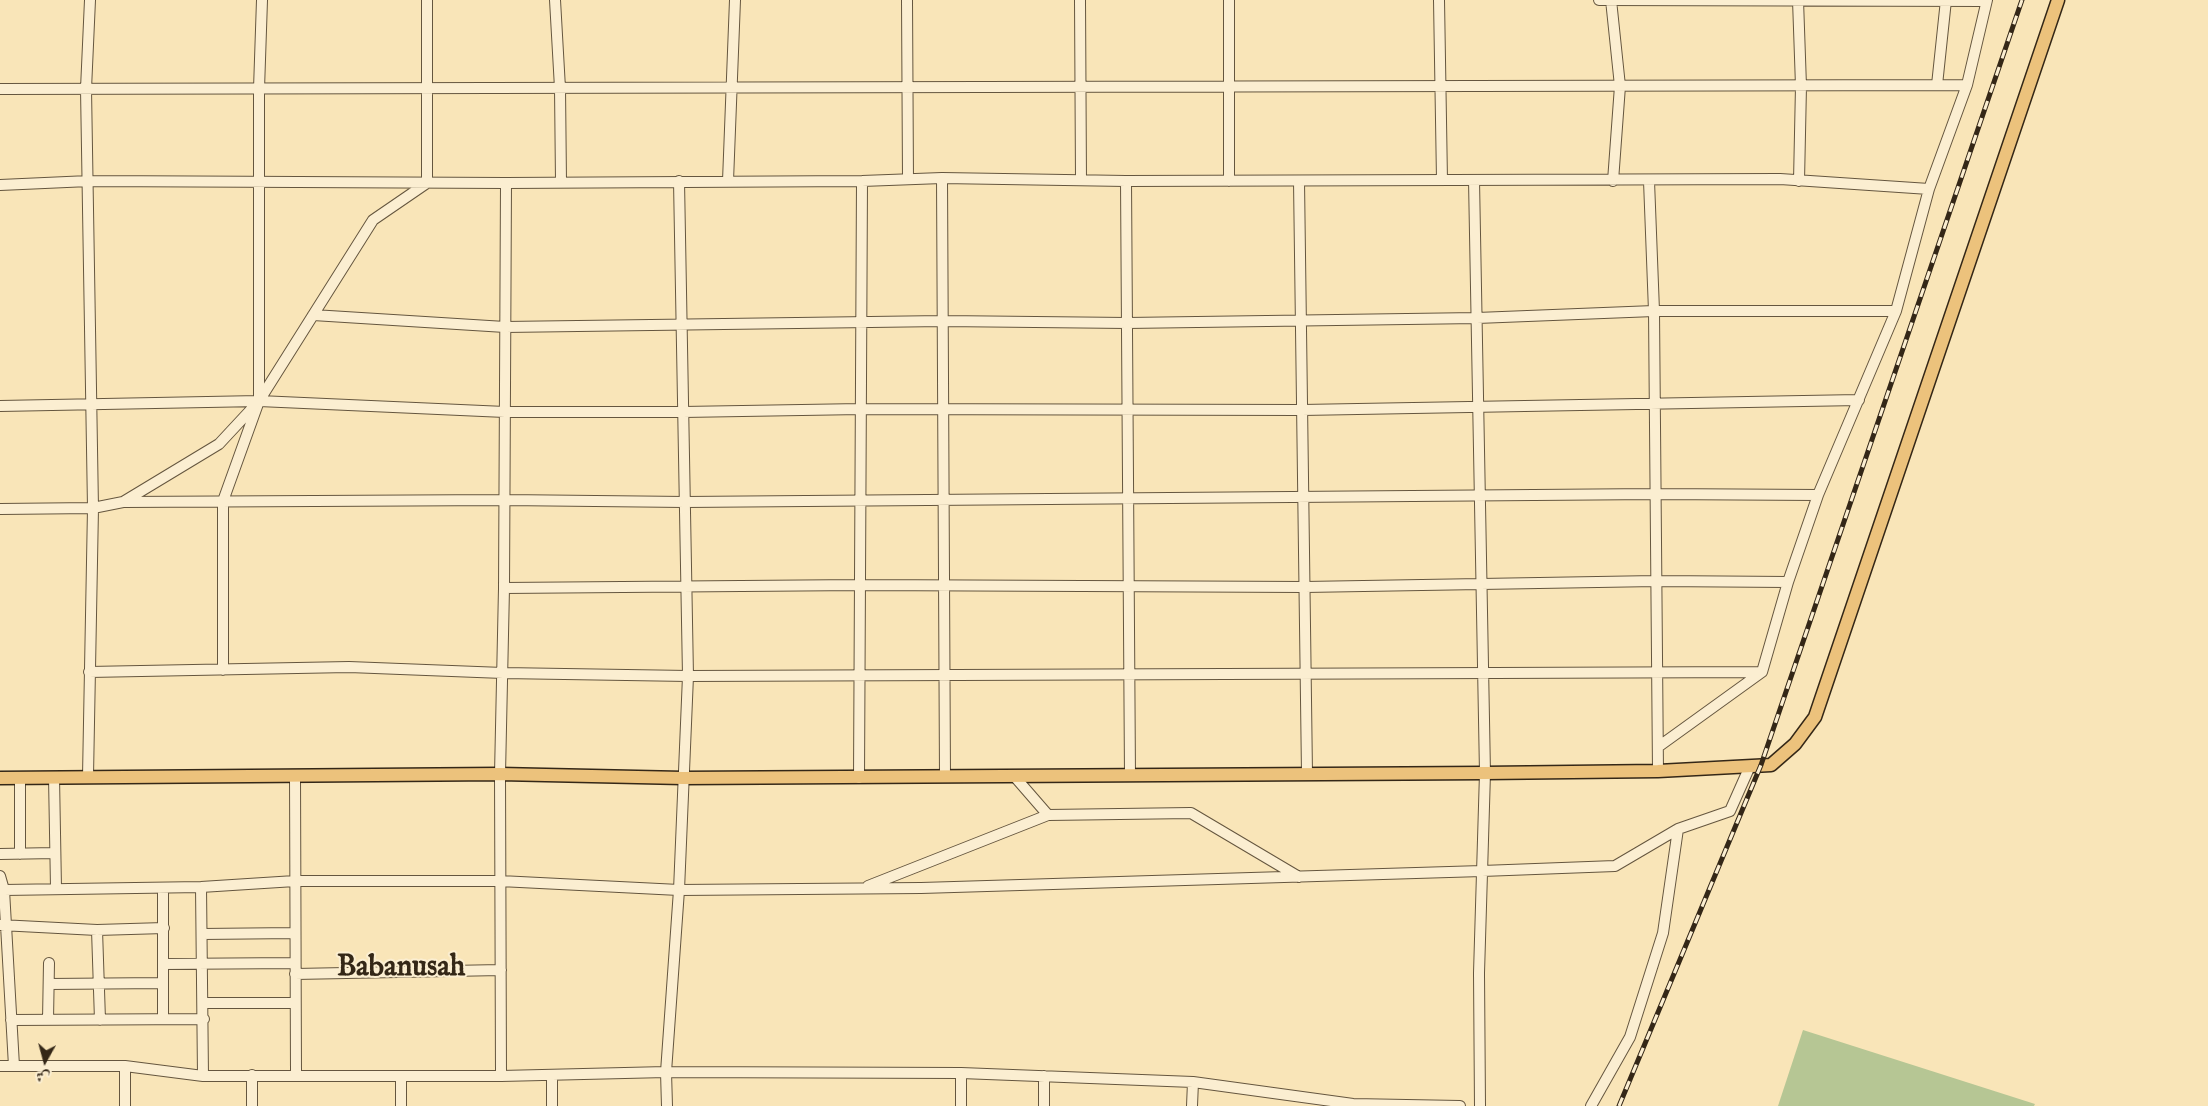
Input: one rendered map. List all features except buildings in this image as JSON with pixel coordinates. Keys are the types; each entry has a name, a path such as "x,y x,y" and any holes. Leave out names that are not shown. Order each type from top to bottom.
{"main road":[{"path":"0,778 500,774 683,778 859,778 1658,771 1771,765 1795,744 1815,718 2058,0"}],"street":[{"path":"88,776 92,508 86,89 90,0"},
{"path":"223,670 223,501 259,401 259,88 262,0"},
{"path":"427,0 427,183"},
{"path":"555,0 560,88 560,182"},
{"path":"728,181 735,0"},
{"path":"907,0 908,179"},
{"path":"1080,0 1081,180"},
{"path":"1229,181 1230,0"},
{"path":"1439,0 1442,86 1442,180"},
{"path":"1600,0 1986,0 1967,85 1928,189 1896,311 1860,400 1818,495 1788,582 1762,672 1658,747"},
{"path":"1612,0 1620,86 1613,181"},
{"path":"1798,0 1801,86 1799,180"},
{"path":"1937,86 1946,0"},
{"path":"0,89 1967,85"},
{"path":"0,185 88,181 506,183 862,181 942,178 1126,181 1799,180 1928,189"},
{"path":"942,178 945,777"},
{"path":"1474,180 1485,773 1478,973 1480,1106"},
{"path":"667,1106 666,1072 679,890 688,676 679,181"},
{"path":"859,778 862,181"},
{"path":"1126,181 1130,776"},
{"path":"1299,181 1307,774"},
{"path":"1649,181 1654,311 1658,771"},
{"path":"123,502 219,444 259,401 373,220 427,183"},
{"path":"501,1076 500,774 504,588 506,183"},
{"path":"313,315 505,327 942,321 1127,323 1301,321 1477,318 1654,311 1896,311"},
{"path":"0,406 259,401 505,412 683,412 861,409 1302,410 1860,400"},
{"path":"0,509 92,508 123,502 223,501 504,500 685,502 1655,494 1818,495"},
{"path":"504,588 860,585 1129,588 1656,581 1788,582"},
{"path":"89,672 349,667 503,673 688,676 1762,672"},
{"path":"4,890 201,887 294,881 500,881 679,890 862,889 1482,872 1615,866 1678,829 1730,811 1750,766"},
{"path":"295,775 296,1074"},
{"path":"1015,776 1048,815"},
{"path":"20,777 20,854"},
{"path":"54,777 56,888"},
{"path":"862,889 1048,815 1191,813 1299,877"},
{"path":"1591,1106 1630,1037 1663,933 1678,829"},
{"path":"0,854 55,853"},
{"path":"0,876 4,890 3,925 14,1066"},
{"path":"201,887 204,1019 203,1076"},
{"path":"163,888 163,1019"},
{"path":"3,925 97,930 164,928"},
{"path":"97,930 100,1020"},
{"path":"202,934 295,933"},
{"path":"48,1020 49,963"},
{"path":"163,964 295,968 501,970"},
{"path":"49,984 163,984"},
{"path":"203,1003 295,1003"},
{"path":"11,1020 204,1019"},
{"path":"0,1066 125,1066 203,1076 296,1074 501,1076 666,1072 961,1073 1193,1082 1353,1105 1460,1106"},
{"path":"125,1066 125,1106"},
{"path":"961,1073 961,1106"},
{"path":"252,1075 252,1106"},
{"path":"552,1075 552,1106"},
{"path":"401,1076 401,1106"},
{"path":"1044,1076 1044,1106"},
{"path":"1192,1106 1193,1082"}],"green space":[{"path":"1803,1030 2035,1104 2034,1106 1778,1106"}],"railway":[{"path":"1619,1106 1761,765 2022,0"}],"district":[{"name":"Babanusah","path":"401,969"}]}
